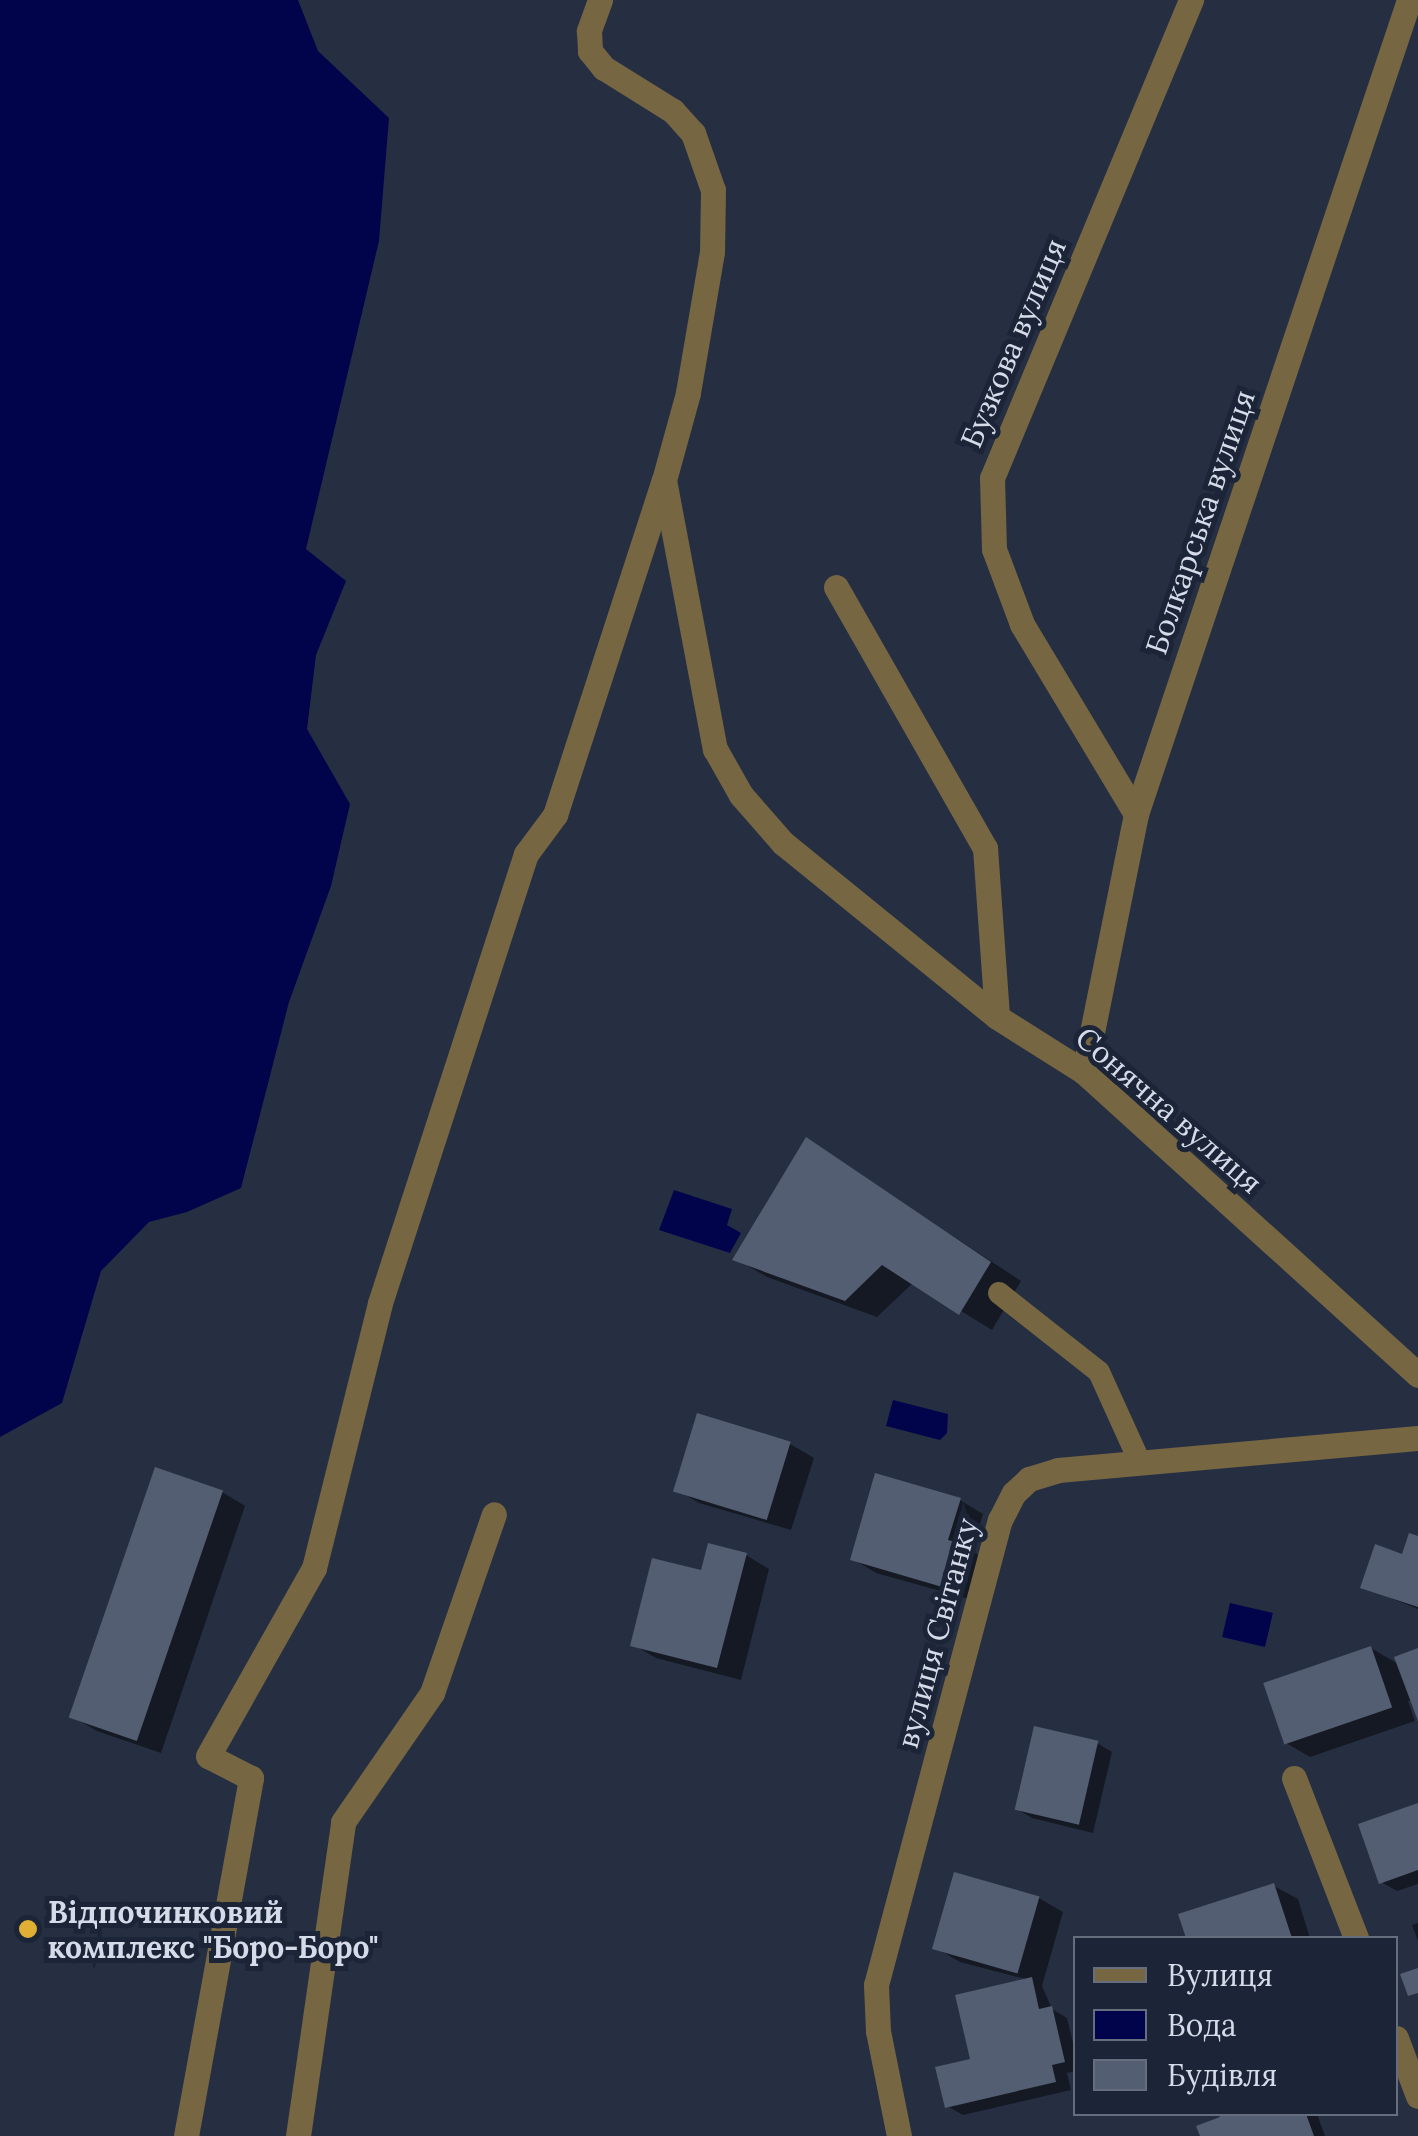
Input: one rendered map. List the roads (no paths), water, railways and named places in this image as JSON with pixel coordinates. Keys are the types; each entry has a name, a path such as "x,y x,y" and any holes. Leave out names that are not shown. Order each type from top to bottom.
{"street":[{"path":"186,2136 251,1778 208,1756 314,1568 386,1284 526,854 555,815 664,480 688,393 712,252 712,190 694,133 673,111 595,60 588,41 600,0"},
{"name":"Бузкова вулиця","path":"1136,814 1022,624 994,549 992,478 1191,0"},
{"name":"Болкарська вулиця","path":"1084,1072 1136,814 1409,0"},
{"name":"Сонячна вулиця","path":"664,480 715,749 741,795 783,843 997,1017 1084,1072 1418,1375"},
{"path":"836,587 985,848 997,1017"},
{"name":"вулиця Світанку","path":"899,2136 878,2032 876,1984 1000,1520 1014,1493 1029,1479 1058,1470 1418,1438"},
{"path":"298,2136 343,1822 432,1693 494,1514"},
{"path":"1294,1778 1355,1936"},
{"path":"1398,2043 1418,2096"}],"lane":[{"path":"999,1293 1099,1372 1139,1460"}],"water":[{"path":"0,0 298,0 318,51 389,118 379,241 306,549 346,581 316,655 307,729 350,804 331,886 289,1002 241,1188 187,1212 149,1222 101,1271 62,1403 0,1437"},
{"path":"674,1190 732,1209 727,1225 741,1233 730,1253 659,1230"},
{"path":"893,1400 948,1414 947,1433 940,1440 886,1426"},
{"path":"1230,1603 1273,1613 1265,1647 1222,1637"}],"place":[{"name":"Відпочинковий комплекс \"Боро-Боро\"","path":"28,1929"}]}
